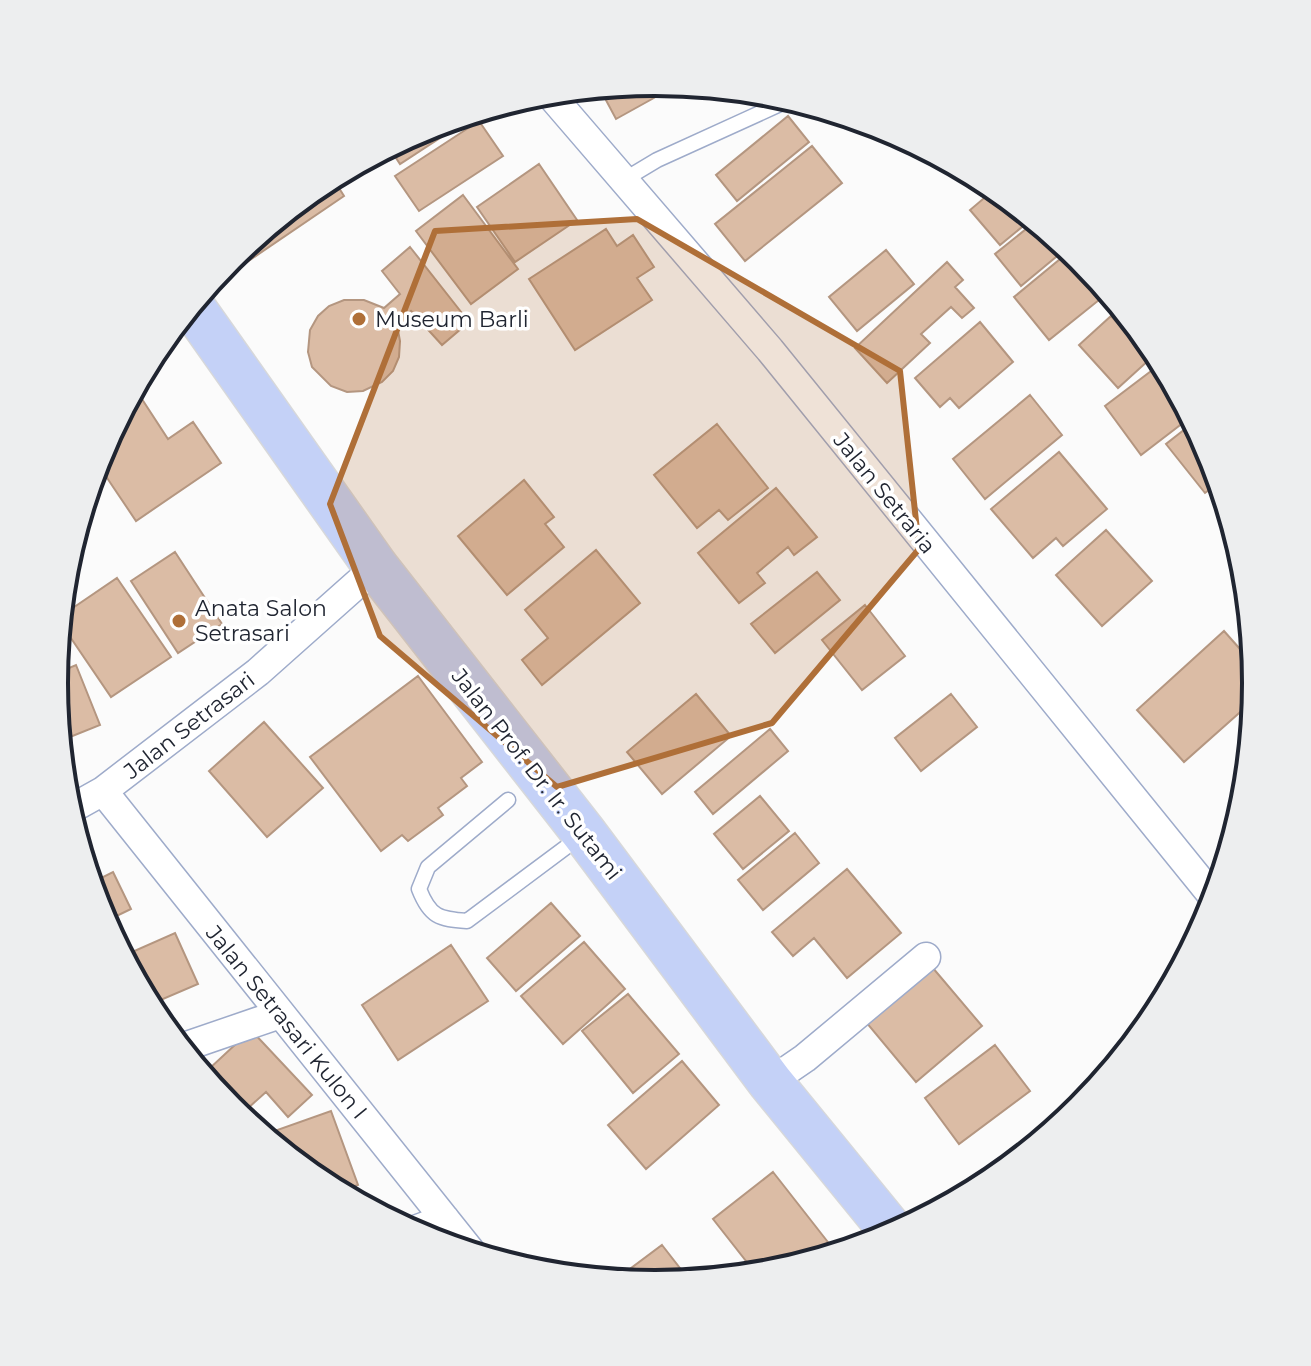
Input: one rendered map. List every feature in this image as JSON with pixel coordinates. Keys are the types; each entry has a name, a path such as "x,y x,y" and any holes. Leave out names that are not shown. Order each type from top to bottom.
{"main road":[{"name":"Jalan Prof. Dr. Ir. Sutami","path":"198,315 376,567 584,833 770,1082 885,1224"}],"street":[{"name":"Jalan Setraria","path":"558,104 770,350 1206,888"},
{"name":"Jalan Setrasari","path":"80,804 103,791 258,672 376,567"},
{"name":"Jalan Setrasari Kulon I","path":"103,791 458,1236"},
{"path":"770,1082 805,1058 926,957"},
{"path":"192,1044 280,1014"},
{"path":"429,1225 445,1219"}],"lane":[{"path":"622,181 657,160 772,108"},
{"path":"508,800 428,867 419,889 426,905 441,919 467,921 584,833"}],"highlighted area":[{"path":"637,219 900,371 919,549 772,723 557,787 380,636 330,504 435,231"}],"building":[{"path":"657,96 616,119 605,98"},
{"path":"788,116 809,142 737,201 716,175"},
{"path":"480,123 503,156 419,211 395,176"},
{"path":"444,135 400,164 395,156"},
{"path":"812,146 842,183 745,261 715,224"},
{"path":"539,164 577,220 515,262 477,207"},
{"path":"339,188 344,196 247,262 298,217"},
{"path":"463,195 518,269 471,304 416,231"},
{"path":"985,197 1024,226 1000,245 970,210"},
{"path":"1027,228 1058,255 1021,286 995,254"},
{"path":"606,229 617,246 633,235 654,267 637,278 652,300 575,350 529,279"},
{"name":"Museum Barli","path":"410,247 469,322 442,345 411,311 397,325 399,357 393,371 382,382 363,391 347,392 331,386 312,367 308,352 310,330 318,316 329,306 344,300 364,300 384,308 400,294 382,271"},
{"path":"886,250 914,284 857,331 829,297"},
{"path":"1061,258 1100,299 1049,340 1014,297"},
{"path":"947,262 963,280 955,287 974,308 962,318 951,307 921,334 930,343 887,383 855,348"},
{"path":"1111,316 1147,362 1118,388 1079,345"},
{"path":"980,322 1013,362 959,408 950,398 940,407 915,378"},
{"path":"1152,370 1182,423 1141,455 1105,406"},
{"path":"1030,395 1062,435 985,499 953,459"},
{"path":"142,399 168,439 193,422 221,463 136,521 106,476"},
{"path":"717,424 768,488 728,520 719,510 697,528 654,475"},
{"path":"1185,429 1210,489 1205,493 1166,444"},
{"path":"1059,452 1107,509 1063,546 1056,538 1033,558 991,509"},
{"path":"524,480 554,517 545,524 564,547 507,595 458,536"},
{"path":"776,488 817,537 794,555 788,547 757,573 765,583 739,603 698,553"},
{"path":"1106,530 1152,581 1102,626 1056,575"},
{"path":"596,550 640,603 542,685 522,660 548,638 525,610"},
{"path":"175,552 222,624 178,653 131,581"},
{"path":"817,572 840,600 775,653 751,624"},
{"path":"117,578 171,657 111,697 70,637 73,608"},
{"path":"865,605 905,656 862,690 822,640"},
{"path":"1224,631 1242,652 1242,710 1184,762 1137,710"},
{"path":"76,665 100,725 71,737 69,721 68,668"},
{"path":"418,676 482,762 461,778 467,786 438,808 443,815 408,841 402,835 381,851 310,757"},
{"path":"696,694 731,736 662,794 627,752"},
{"path":"951,694 977,727 921,771 895,738"},
{"path":"264,722 323,788 267,837 209,771"},
{"path":"770,729 788,751 713,814 695,792"},
{"path":"760,796 789,831 743,869 714,834"},
{"path":"795,833 819,863 763,910 738,880"},
{"path":"847,869 901,933 847,978 814,938 793,956 772,932"},
{"path":"113,872 131,909 117,916 101,878"},
{"path":"551,903 580,936 516,991 487,958"},
{"path":"175,933 198,984 161,1000 133,951"},
{"path":"584,942 625,989 563,1044 521,996"},
{"path":"451,945 488,1001 398,1060 362,1005"},
{"path":"927,961 982,1026 916,1082 861,1016"},
{"path":"628,994 679,1054 633,1093 582,1031"},
{"path":"251,1030 312,1095 288,1117 266,1092 249,1107 211,1067"},
{"path":"995,1045 1030,1091 959,1144 925,1098"},
{"path":"682,1061 719,1105 646,1169 608,1125"},
{"path":"331,1111 358,1185 353,1187 329,1171 275,1131"},
{"path":"773,1172 829,1244 747,1263 713,1219"},
{"path":"662,1245 681,1269 656,1270 629,1269"}],"place":[{"name":"Museum Barli","path":"359,319"},
{"name":"Anata Salon Setrasari","path":"179,621"}]}
